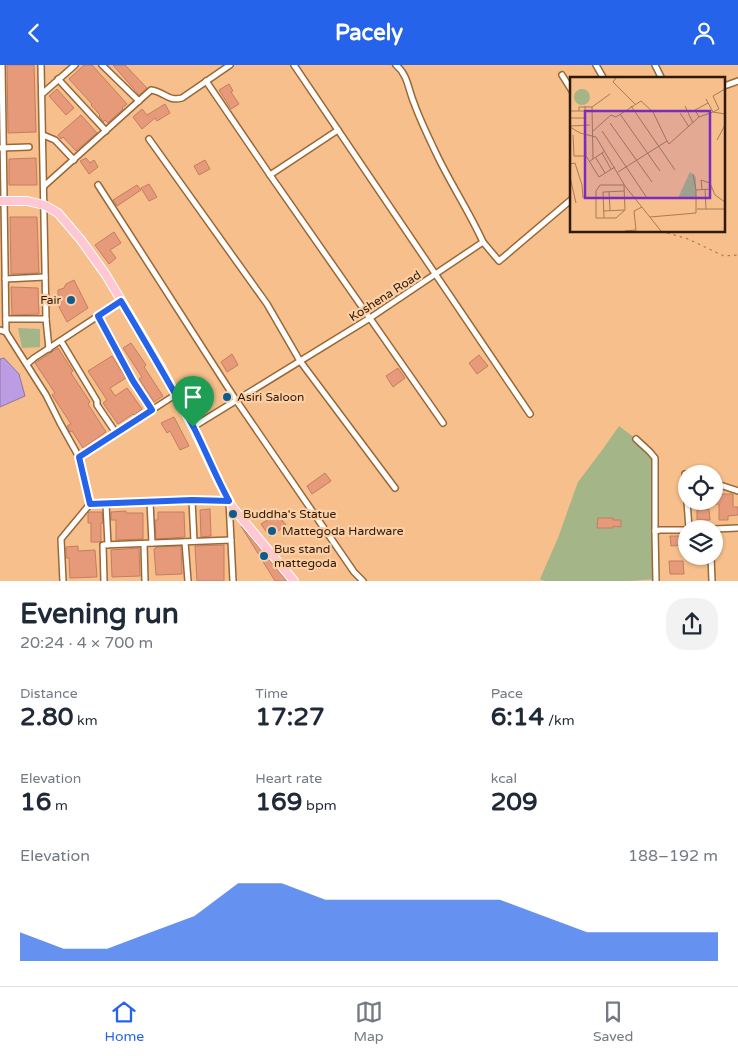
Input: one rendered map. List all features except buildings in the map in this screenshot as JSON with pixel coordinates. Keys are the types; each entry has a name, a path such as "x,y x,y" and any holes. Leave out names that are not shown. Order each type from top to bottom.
{"main road":[{"path":"2,201 27,201 44,205 58,213 81,240 106,275 161,367 229,501 294,581"}],"street":[{"path":"2,65 2,247 5,279 2,290 6,319 3,331 27,364 46,395 79,457 90,504"},
{"path":"41,65 46,319 49,349"},
{"path":"42,94 75,65"},
{"path":"102,65 139,101"},
{"path":"44,186 151,90 155,90 175,100 182,98 230,65"},
{"path":"294,65 530,414"},
{"path":"396,65 406,77 415,105 436,153 483,242 499,261 570,201"},
{"path":"596,65 603,77"},
{"path":"655,65 661,77"},
{"path":"562,75 570,88"},
{"path":"58,79 106,131"},
{"path":"206,81 443,423"},
{"path":"726,85 738,81"},
{"path":"270,175 338,129"},
{"path":"43,135 55,140 74,160"},
{"path":"149,139 267,304 300,361 395,488"},
{"path":"1,148 29,147"},
{"path":"98,185 236,400 354,572 363,581"},
{"name":"Koshena Road","path":"193,427 370,318 483,242"},
{"path":"5,279 46,277"},
{"path":"27,364 121,301"},
{"path":"98,316 133,381 152,410"},
{"path":"6,319 46,319"},
{"path":"61,341 97,401 97,405 116,433"},
{"path":"79,457 175,395"},
{"path":"636,439 655,459 656,581"},
{"path":"723,486 738,491"},
{"path":"90,504 192,500 229,501 233,581"},
{"path":"192,500 194,541"},
{"path":"150,502 152,543"},
{"path":"62,581 61,539 90,504"},
{"path":"106,504 108,545"},
{"path":"723,529 738,528"},
{"path":"655,531 678,529"},
{"path":"104,581 103,545 231,540"},
{"path":"185,542 188,581"},
{"path":"144,543 146,581"},
{"path":"711,565 712,581"}],"path":[{"path":"668,233 688,239 724,256 738,255"}],"green space":[{"path":"18,328 40,329 40,347 22,348"},
{"path":"619,426 636,439 655,458 656,579 629,581 544,581 540,579 558,538 578,482"}],"shaded area":[{"path":"4,358 19,374 25,396 0,407 0,359"}],"place":[{"name":"Fair","path":"71,300"},
{"name":"Asiri Saloon","path":"227,397"},
{"name":"Buddha's Statue","path":"233,514"},
{"name":"Mattegoda Hardware","path":"272,531"},
{"name":"Bus stand mattegoda","path":"264,556"}],"route":[{"path":"121,301 161,367 193,427 229,501 192,500 90,504 79,457 152,410 133,381 98,316 121,301"}]}
